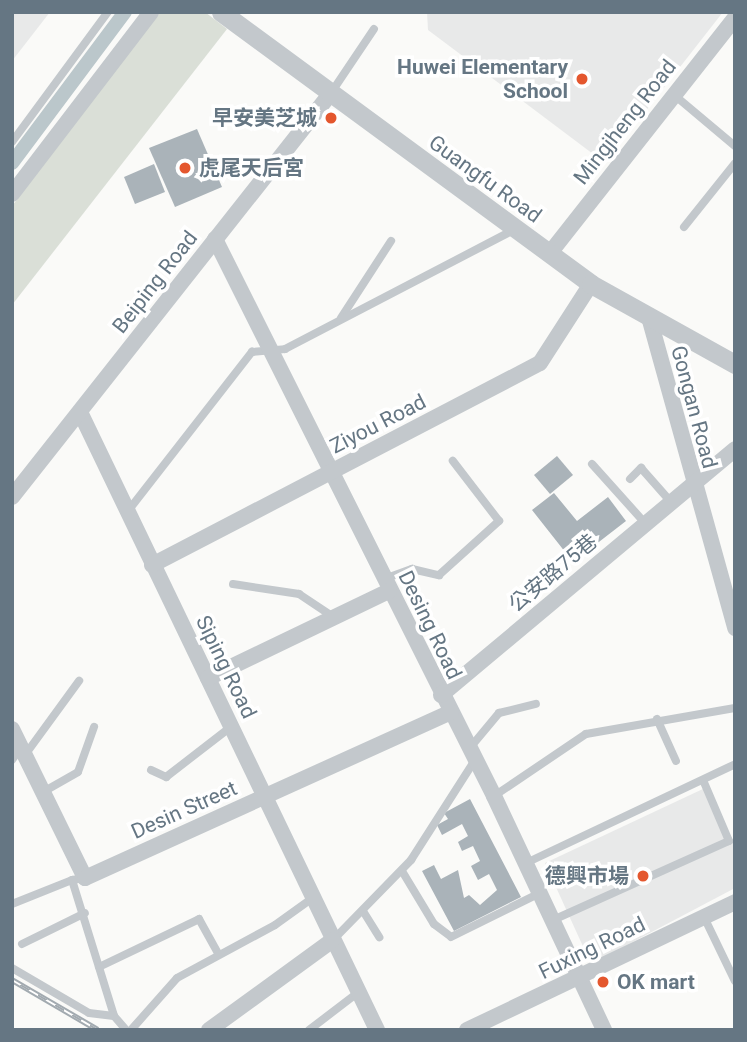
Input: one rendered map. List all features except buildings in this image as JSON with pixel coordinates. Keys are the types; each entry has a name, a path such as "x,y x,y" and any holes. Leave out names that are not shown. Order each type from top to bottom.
{"street":[{"path":"12,194 151,12"},
{"name":"Guangfu Road","path":"221,12 590,284 735,365"},
{"name":"Mingjheng Road","path":"550,253 735,18"},
{"name":"Beiping Road","path":"12,498 331,93"},
{"name":"Desing Road","path":"215,239 494,796 604,1030"},
{"name":"Ziyou Road","path":"152,565 540,363 590,284"},
{"name":"Gongan Road","path":"649,317 693,485 735,628"},
{"name":"Siping Road","path":"80,412 333,940"},
{"name":"公安路75巷","path":"442,695 735,449"},
{"path":"208,678 335,618 387,585"},
{"name":"Desin Street","path":"79,879 451,712"},
{"path":"12,729 19,754 43,792 79,879"},
{"name":"Fuxing Road","path":"467,1030 735,902"},
{"path":"209,1030 333,940 377,1030"}],"lane":[{"path":"12,142 108,12"},
{"path":"331,93 374,29"},
{"path":"673,94 735,146"},
{"path":"684,227 735,163"},
{"path":"128,510 252,352 272,351 340,320 514,230"},
{"path":"340,320 391,241"},
{"path":"387,585 412,569 439,575 499,521 453,461"},
{"path":"593,464 645,523"},
{"path":"630,479 641,468 671,502"},
{"path":"233,584 299,594 335,618"},
{"path":"19,754 79,681"},
{"path":"333,940 402,871 499,713 536,704"},
{"path":"494,796 586,734 657,719 735,708"},
{"path":"657,719 676,761"},
{"path":"151,770 166,777 232,726"},
{"path":"43,792 78,772 94,727"},
{"path":"526,863 735,764"},
{"path":"553,920 729,841 703,780"},
{"path":"402,871 434,924 451,937 541,892"},
{"path":"12,904 79,879 85,913 114,1016 128,1030 177,978 218,953 275,925 314,897"},
{"path":"363,911 379,937"},
{"path":"22,944 85,913"},
{"path":"704,917 735,981"},
{"path":"99,967 199,919 218,953"},
{"path":"12,968 89,1013 114,1016"},
{"path":"309,1030 360,991"}],"shaded area":[{"path":"12,12 50,12 12,61"},
{"path":"160,12 205,12 227,29 12,305 12,206"},
{"name":"Huwei Elementary School","path":"427,12 723,12 605,163 428,30"},
{"name":"德興市場","path":"705,788 735,848 735,888 591,964 545,863"}],"waterway":[{"path":"12,163 125,12"}],"railway":[{"path":"12,980 98,1030"}],"place":[{"name":"Huwei Elementary School","path":"582,79"},
{"name":"早安美芝城","path":"331,118"},
{"name":"虎尾天后宮","path":"185,168"},
{"name":"德興市場","path":"643,876"},
{"name":"OK mart","path":"603,982"}]}
